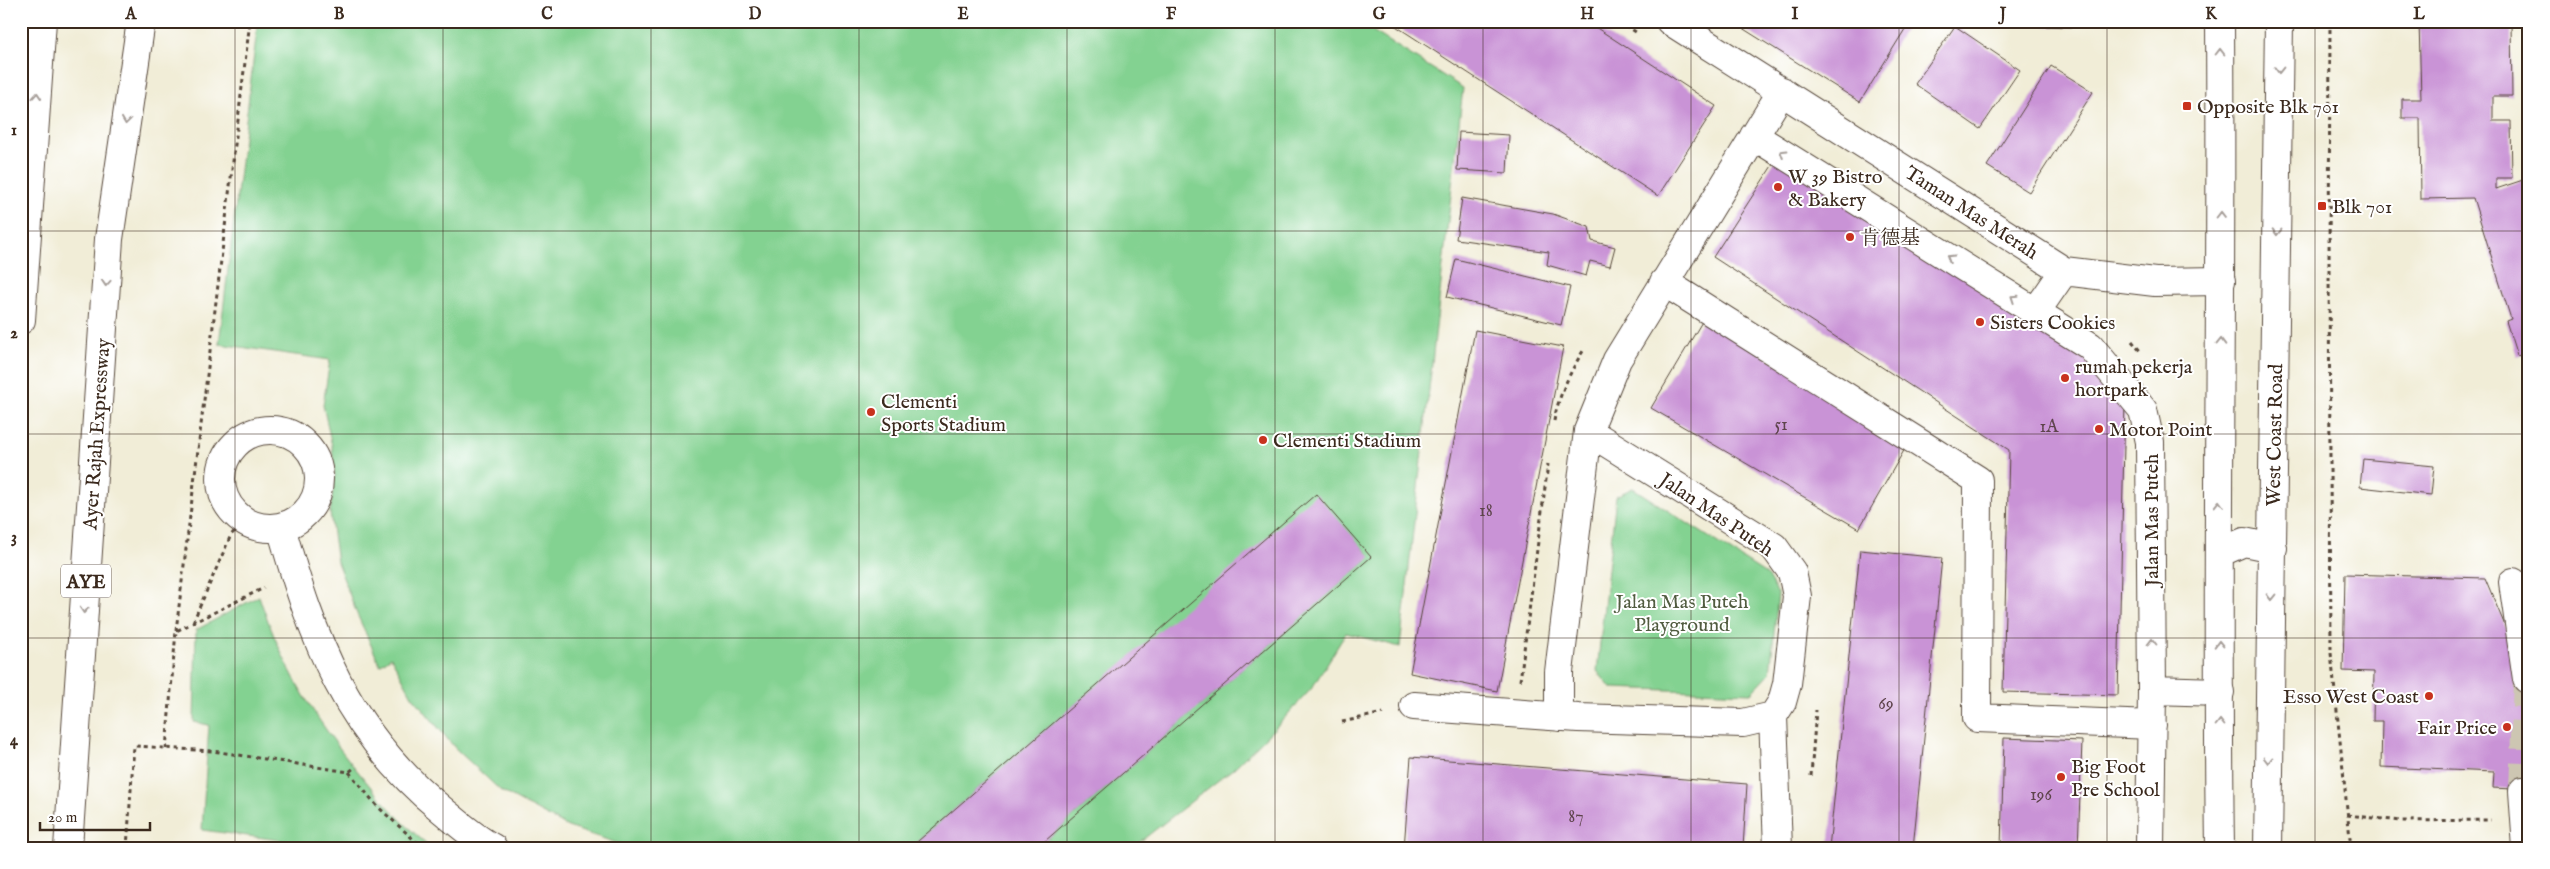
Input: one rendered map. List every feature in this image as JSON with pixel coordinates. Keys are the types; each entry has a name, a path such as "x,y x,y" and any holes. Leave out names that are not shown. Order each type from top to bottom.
{"main road":[{"path":"21,320 42,21"},
{"name":"Ayer Rajah Expressway","path":"68,848 109,239 141,21"},
{"name":"Taman Mas Merah","path":"1670,21 2064,271 2155,282 2221,281"},
{"path":"2220,21 2220,848"},
{"name":"West Coast Road","path":"2268,848 2279,21"},
{"path":"1559,717 1559,672 1588,431 1616,360 1782,91"},
{"name":"Jalan Mas Puteh","path":"1754,136 2090,346 2143,410 2150,442 2152,690 2150,848"},
{"path":"2036,313 2064,271"},
{"path":"1664,282 1978,480 1977,718 2152,726"},
{"path":"280,431 300,440 314,457 319,479 315,501 301,518 282,527 262,528 244,521 229,506 221,485 224,463 235,445 253,433 280,431"},
{"name":"Jalan Mas Puteh","path":"1588,431 1774,547 1792,572 1797,596 1787,684 1782,702 1773,716 1778,848"},
{"path":"282,527 311,626 351,707 380,749 414,787 477,840 493,848"},
{"path":"2219,553 2244,542 2273,548"},
{"path":"2513,582 2528,680"},
{"path":"2152,690 2220,692"},
{"path":"1414,706 1559,717 1743,723 1773,716"},
{"path":"2523,791 2527,848"}],"path":[{"path":"166,749 176,631 250,21"},
{"path":"2330,21 2331,653 2351,848"},
{"path":"192,624 231,535 244,521"},
{"path":"176,631 254,591 296,579"},
{"path":"1810,780 1817,704"},
{"path":"1342,722 1414,706"},
{"path":"126,848 134,746 213,751 349,772 376,806 423,848"},
{"path":"349,772 380,749"},
{"path":"2347,815 2401,821 2525,820"}],"green space":[{"path":"258,21 1357,21 1463,88 1400,647 1346,633 1312,688 1277,726 1234,768 1132,848 1037,848 1371,557 1316,495 910,848 632,848 568,827 501,791 455,748 412,696 391,657 380,665 357,614 337,562 330,513 335,476 332,446 323,405 330,360 219,344"},
{"name":"Jalan Mas Puteh Playground","path":"1633,488 1766,574 1778,594 1770,673 1751,693 1611,688 1597,671 1616,496"},
{"path":"259,596 278,646 289,668 328,732 385,804 432,848 321,848 310,844 202,830 209,725 194,722 196,630"}],"building":[{"path":"1388,21 1586,21 1716,106 1658,196"},
{"path":"1731,21 1910,21 1860,102"},
{"path":"2044,21 2072,21 2072,27 2044,26"},
{"path":"2419,21 2511,21 2512,96 2493,96 2493,121 2511,121 2512,178 2496,178 2496,189 2529,178 2529,358 2527,353 2517,356 2506,321 2511,319 2473,198 2421,199 2420,118 2402,118 2402,99 2421,99"},
{"path":"1955,26 2020,70 1980,129 1915,84"},
{"path":"2051,66 2093,92 2029,192 1987,166"},
{"path":"1459,132 1509,135 1507,173 1457,170"},
{"path":"1779,155 2082,352 2125,403 2118,695 2003,692 2009,450 1713,257"},
{"path":"1462,198 1553,214 1589,227 1592,241 1615,247 1610,266 1590,261 1586,276 1547,265 1549,252 1456,239"},
{"path":"1456,259 1570,287 1561,325 1447,297"},
{"path":"1703,320 1910,440 1859,529 1651,408"},
{"path":"1475,330 1563,347 1497,691 1410,673"},
{"path":"2363,459 2434,466 2431,495 2360,487"},
{"path":"1316,494 1371,557 1037,848 910,848"},
{"path":"1860,550 1942,558 1913,848 1829,848"},
{"name":"Esso West Coast","path":"2345,574 2485,578 2529,683 2529,790 2493,788 2494,772 2381,767 2382,721 2373,721 2374,672 2343,671"},
{"path":"2004,738 2082,741 2078,848 2001,848"},
{"path":"1411,757 1747,784 1743,848 1404,848"}],"tunnel":[{"path":"2523,791 2527,679"}],"place":[{"name":"Opposite Blk 701","path":"2187,106"},
{"name":"W 39 Bistro & Bakery","path":"1778,187"},
{"name":"Blk 701","path":"2322,206"},
{"name":"肯德基","path":"1850,237"},
{"name":"Sisters Cookies","path":"1980,322"},
{"name":"rumah pekerja hortpark","path":"2065,378"},
{"name":"Clementi Sports Stadium","path":"871,412"},
{"name":"Motor Point","path":"2099,429"},
{"name":"Clementi Stadium","path":"1263,440"},
{"name":"Esso West Coast","path":"2429,696"},
{"name":"Fair Price","path":"2507,727"},
{"name":"Big Foot Pre School","path":"2061,777"}]}
